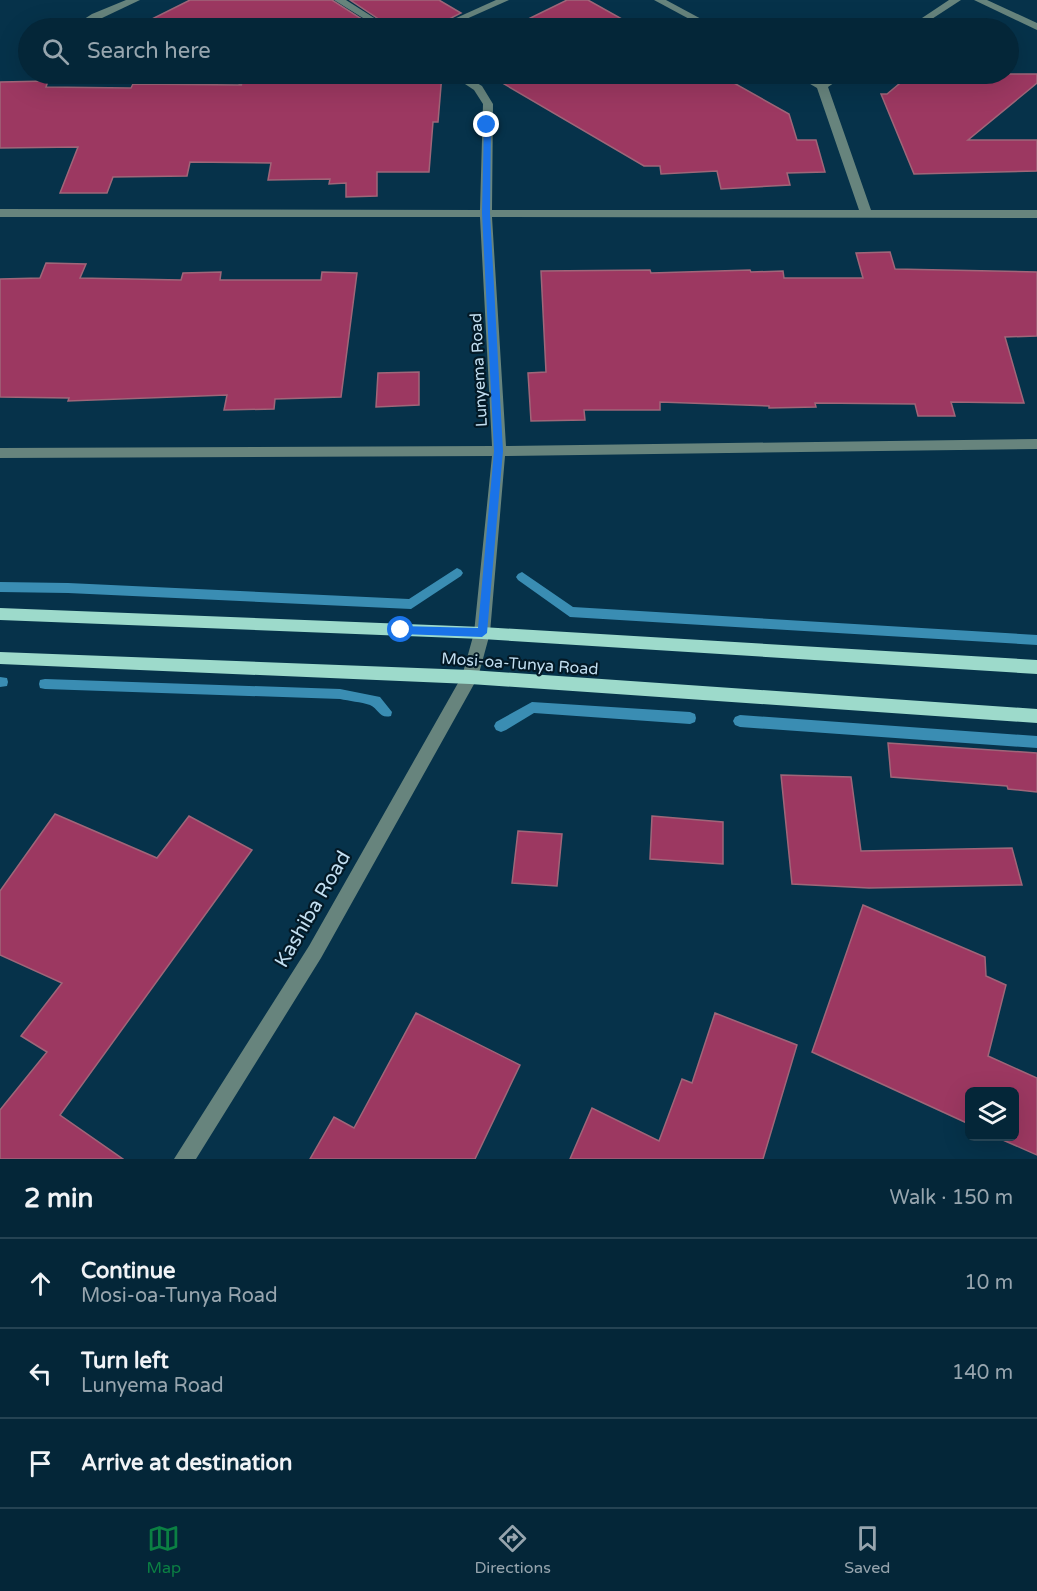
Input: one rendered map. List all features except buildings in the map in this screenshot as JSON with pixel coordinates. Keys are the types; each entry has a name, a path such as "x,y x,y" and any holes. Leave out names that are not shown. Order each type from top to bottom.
{"main road":[{"name":"Mosi-oa-Tunya Road","path":"0,614 482,633 1037,668"},
{"name":"Mosi-oa-Tunya Road","path":"0,658 470,677 1037,716"}],"street":[{"path":"92,18 135,0"},
{"path":"339,0 369,18"},
{"path":"462,18 504,0"},
{"path":"659,0 693,18"},
{"path":"928,18 956,0"},
{"path":"979,0 1018,18"},
{"path":"1019,19 1037,27"},
{"name":"Lunyema Road","path":"470,677 482,633 499,451 486,213 488,104 478,88 471,84"},
{"path":"818,84 822,86 866,213"},
{"path":"0,213 1037,214"},
{"path":"0,453 499,451 1037,444"},
{"name":"Kashiba Road","path":"184,1159 315,952 470,677"}],"waterway":[{"path":"0,587 68,588 411,604 457,573"},
{"path":"522,577 570,612 1037,640"},
{"path":"45,684 340,694 375,701 386,712"},
{"path":"501,726 532,707 690,718"},
{"path":"740,721 1037,742"}],"route":[{"path":"401,630 482,633 499,451 486,213 487,125"}]}
